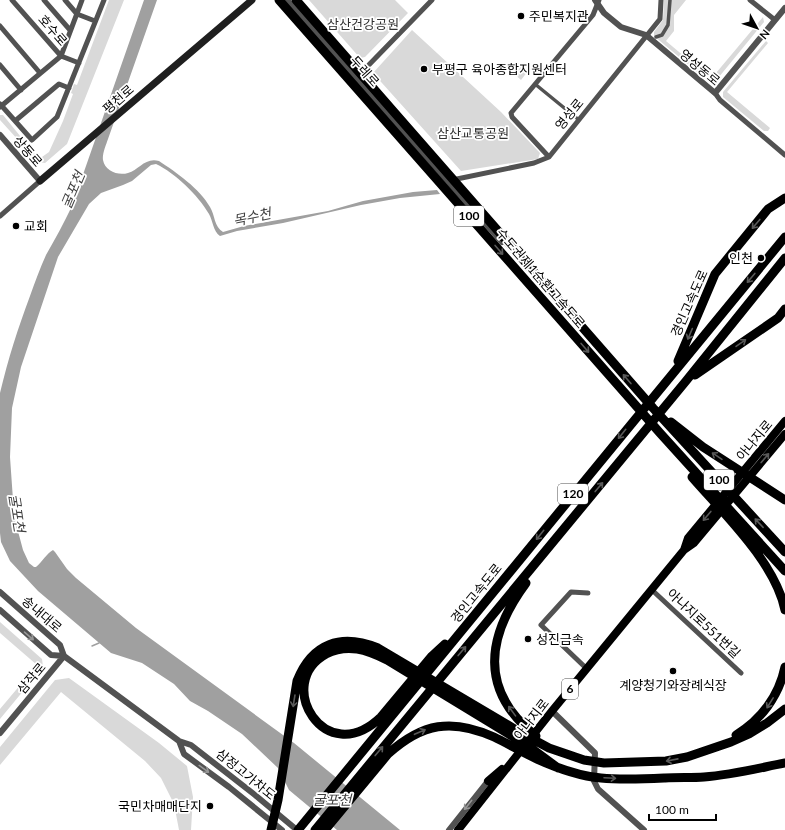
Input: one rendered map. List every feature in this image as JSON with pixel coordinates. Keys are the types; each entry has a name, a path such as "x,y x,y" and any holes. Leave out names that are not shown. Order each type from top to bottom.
{"highway":[{"name":"수도권제1순환고속도로","path":"279,0 660,433 785,571"},
{"name":"수도권제1순환고속도로","path":"296,0 653,408 785,552"},
{"name":"경인고속도로","path":"674,371 715,274 768,209 785,198"},
{"name":"경인고속도로","path":"297,830 785,237"},
{"name":"경인고속도로","path":"319,829 358,784 547,549 686,381 785,258"},
{"name":"경인고속도로","path":"686,381 778,318 785,309"},
{"path":"653,408 703,447 785,500"},
{"path":"660,433 681,465 758,554 778,588 785,610"},
{"path":"547,549 532,576 516,597 506,614 496,647 495,663 496,677 501,693 509,708 520,722 549,748"},
{"path":"473,617 432,656 374,724 364,730 355,734 343,735 334,733 322,728 314,719 307,707 304,694 305,682 310,669 324,655 333,651 342,648 364,650 387,660 527,745 558,768"},
{"path":"271,830 278,800 297,681 309,660 319,650 330,644 342,641 360,642 378,648 523,734 549,748 584,760 604,763 666,762 687,757 732,742 767,723 785,709"},
{"path":"710,749 753,723 766,709 783,678 785,667"},
{"path":"358,784 400,743 415,734 430,728 444,726 458,727 480,732 494,737 558,768 576,774 600,778 630,780 705,777 785,763"},
{"path":"705,777 770,762 785,756"}],"main road":[{"name":"평천로","path":"40,181 252,0"},
{"name":"아나지로","path":"684,550 688,538 785,421"},
{"name":"아나지로","path":"458,830 552,711 684,550 694,543 785,434"},
{"path":"488,781 517,756"}],"street":[{"name":"호수로","path":"12,0 61,56"},
{"path":"44,0 70,30"},
{"path":"65,0 77,14 96,21"},
{"name":"호수로","path":"1,106 61,56 82,0"},
{"path":"1,106 32,140 57,117 104,0"},
{"name":"두레로","path":"287,0 529,273"},
{"path":"357,78 432,0"},
{"name":"영성로","path":"448,181 534,164 549,157 660,19 661,0"},
{"path":"656,37 662,35 668,25 670,0"},
{"path":"750,0 775,20"},
{"name":"영성동로","path":"597,1 604,13 621,27 646,35 785,155"},
{"name":"영성동로","path":"549,157 512,117 511,113 593,15 597,1"},
{"path":"715,93 785,8"},
{"path":"663,11 669,11"},
{"path":"0,26 40,73"},
{"path":"61,56 79,63"},
{"path":"0,65 21,90"},
{"path":"15,120 59,84 69,88"},
{"path":"535,84 579,120"},
{"name":"상동로","path":"0,135 40,181"},
{"name":"평천로","path":"0,216 40,181"},
{"name":"아나지로551번길","path":"652,590 741,673"},
{"name":"송내대로","path":"0,592 60,645 64,656 105,688"},
{"path":"587,669 541,625 571,592 588,593"},
{"name":"송내대로","path":"0,610 51,655 64,656"},
{"name":"삼작로","path":"0,733 64,656"},
{"name":"삼정고가차도","path":"105,688 179,741 191,745 210,759 297,830"},
{"path":"552,711 595,753 594,781 598,789 644,830"},
{"name":"삼정고가차도","path":"179,741 184,754 230,788 282,830"},
{"path":"449,830 488,781"}],"green space":[{"path":"109,0 124,0 67,144 45,163 38,162 0,120 0,115 3,115 38,158 49,152 73,94 71,93 74,84 77,85"},
{"name":"삼산건강공원","path":"309,0 395,0 408,13 365,57 360,58"},
{"path":"664,0 686,0 674,15 674,31 666,41 711,79 763,17 764,22 714,83 709,82 654,36 654,32 663,20"},
{"name":"삼산교통공원","path":"412,30 501,112 540,153 538,159 461,171 373,73"},
{"path":"766,41 768,43 727,92 770,128 768,131 764,131 723,97 723,92"},
{"path":"517,62 528,71 521,80 510,70"},
{"path":"0,622 42,659 43,667 0,719 0,709 37,665 0,633"},
{"path":"69,678 159,743 187,766 193,797 191,830 179,830 174,804 161,778 145,761 61,692 0,765 0,747 55,680"}],"water":[{"name":"굴포천","path":"144,0 157,0 104,150 104,164 112,172 124,174 146,162 154,160 159,161 194,187 206,200 212,210 216,224 223,232 244,226 328,211 363,201 413,192 437,190 440,194 400,198 361,205 283,223 237,231 220,236 214,229 209,214 199,199 171,173 156,164 151,165 132,181 101,193 89,204 58,257 21,367 12,408 10,457 13,500 15,520 23,550 29,563 36,567 53,550 67,569 76,578 136,628 294,743 400,830 337,830 289,790 278,768 242,734 208,711 190,701 174,684 142,663 111,653 38,591 10,561 1,542 0,393 3,380 17,332 36,280 46,255 72,206"}],"waterway":[{"path":"92,646 99,643"}],"place":[{"name":"주민복지관","path":"521,16"},
{"name":"부평구 육아종합지원센터","path":"424,69"},
{"name":"교회","path":"16,226"},
{"name":"인천","path":"761,258"},
{"name":"성진금속","path":"528,639"},
{"name":"계양청기와장례식장","path":"673,671"},
{"name":"국민차매매단지","path":"210,806"}],"water label":[{"name":"목수천","path":"252,217"}]}
